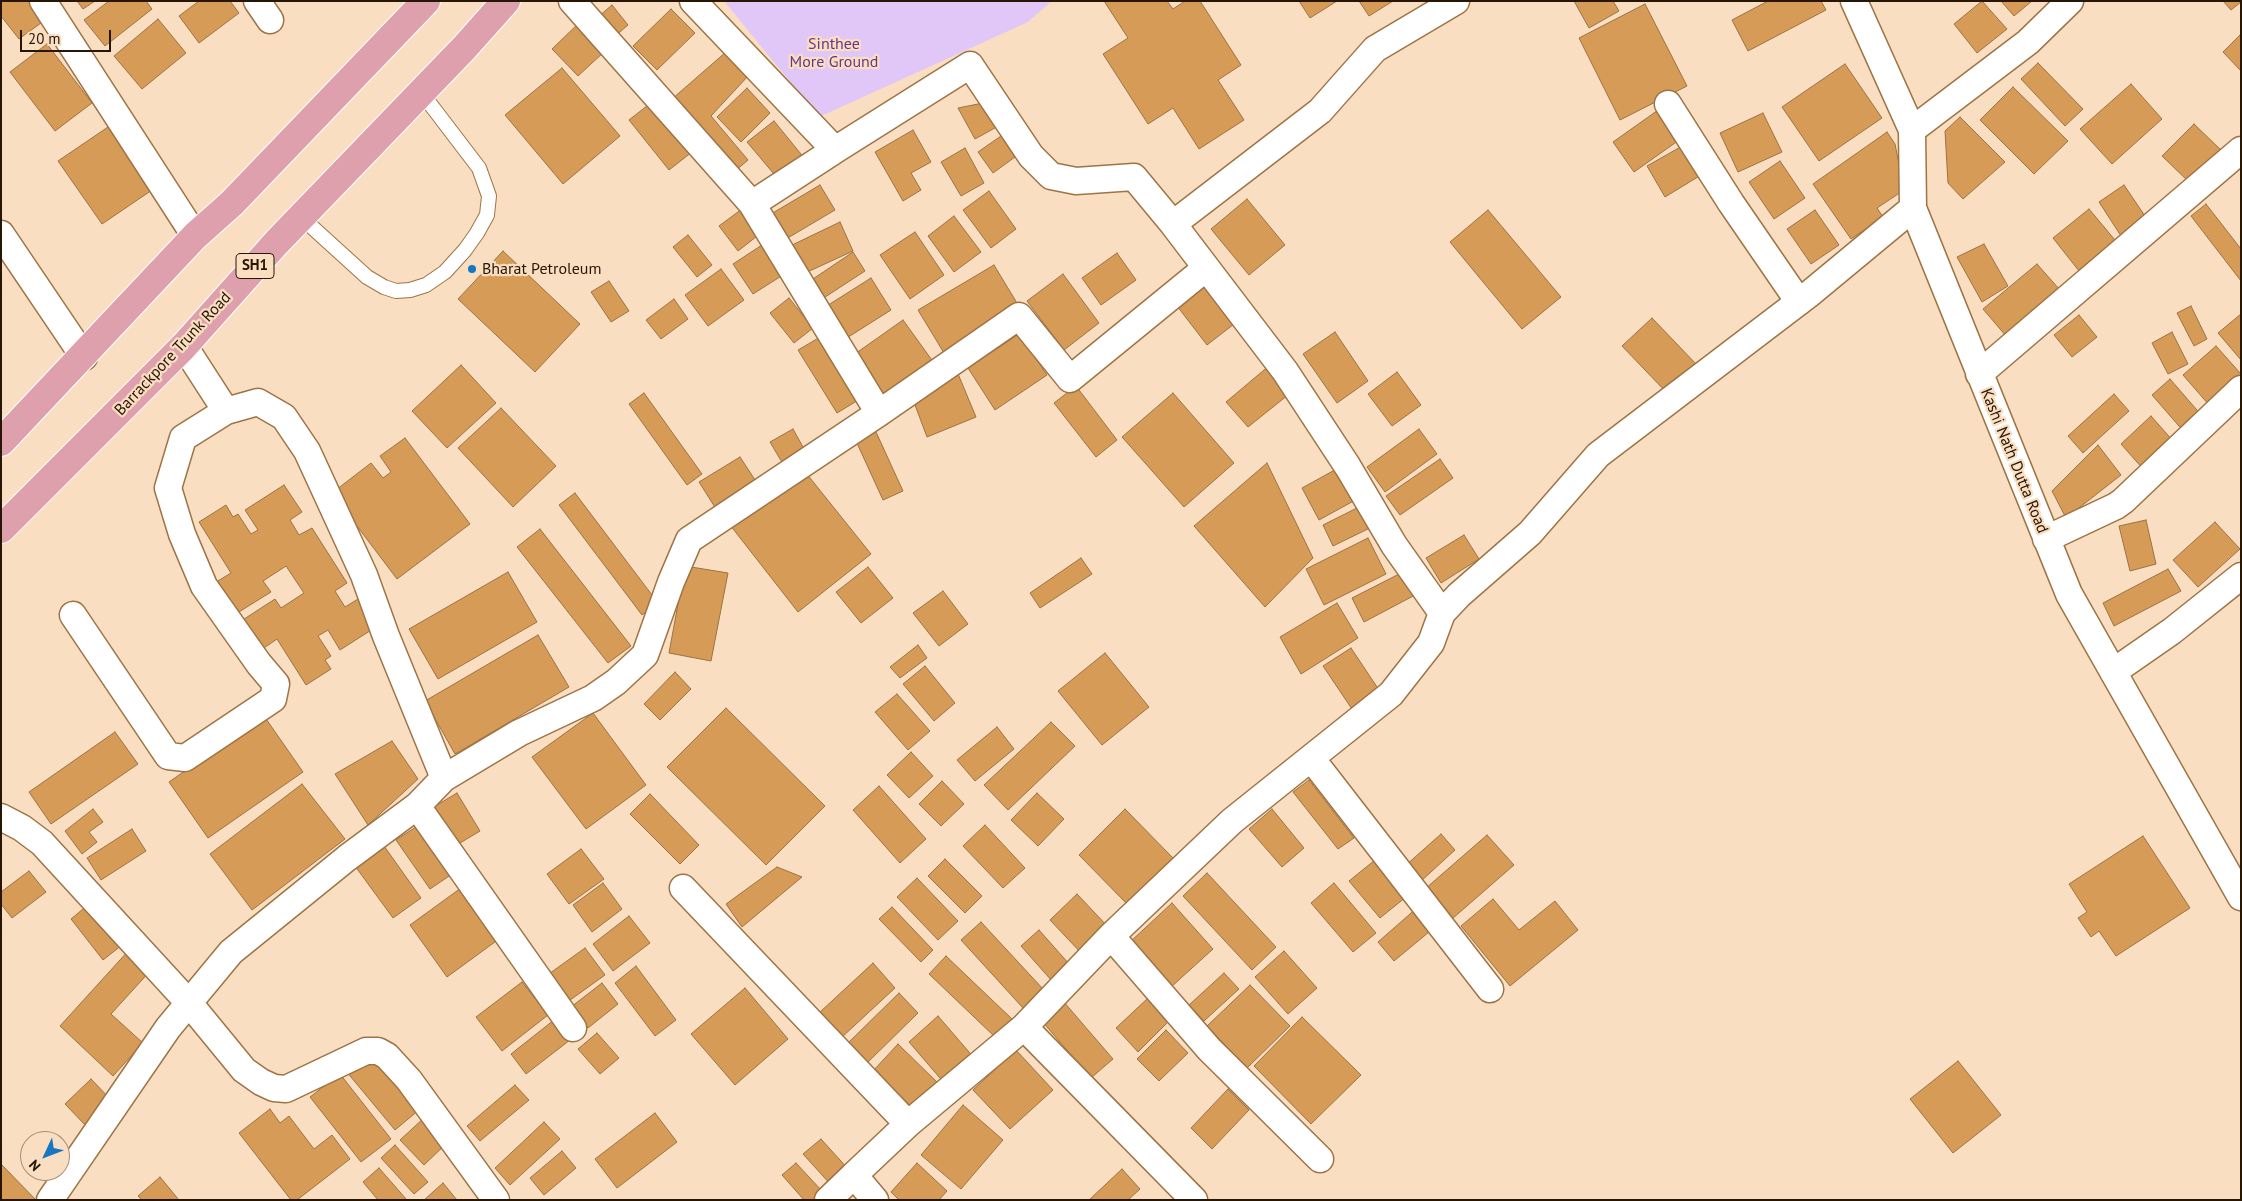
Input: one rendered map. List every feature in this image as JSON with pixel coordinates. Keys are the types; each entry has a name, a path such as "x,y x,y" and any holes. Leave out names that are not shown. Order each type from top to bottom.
{"main road":[{"path":"1,442 195,236 232,203 426,1"},
{"name":"Barrackpore Trunk Road","path":"1,529 184,346 301,217 506,1"}],"street":[{"path":"43,1 195,236"},
{"path":"572,1 752,204 879,413"},
{"path":"693,1 835,150"},
{"path":"1173,224 1320,111 1375,49 1456,1"},
{"name":"Kashi Nath Dutta Road","path":"1854,1 1912,130 1914,208 2068,594 2238,883"},
{"path":"1912,130 2028,42 2070,1"},
{"path":"752,204 970,65 1031,156 1051,176 1076,181 1134,177 1173,224 1285,371 1348,467 1394,545 1442,613"},
{"path":"1668,104 1731,203 1799,302"},
{"path":"1979,374 2241,150"},
{"path":"828,1200 908,1124 1024,1027 1111,936 1232,821 1391,694 1431,643 1442,613 1459,595 1530,533 1598,455 1799,302 1914,208"},
{"path":"1,234 84,356"},
{"path":"50,1200 168,1028 231,952 347,858 417,806 444,778 519,733 593,698 616,682 645,655 671,582 689,540 879,413 1019,316 1070,379 1206,268"},
{"path":"184,346 226,411"},
{"path":"2046,539 2123,501 2241,389"},
{"path":"73,615 168,756 185,758 274,699 276,684 259,664 204,586 182,534 168,488 184,438 226,411 258,402 284,417 308,451 364,575 386,636 444,778"},
{"path":"2113,672 2172,631 2241,576"},
{"path":"1311,758 1490,989"},
{"path":"417,806 573,1028"},
{"path":"1,817 22,828 42,843 189,1003 244,1070 261,1082 274,1088 286,1089 366,1051 378,1051 387,1056 409,1080 496,1200"},
{"path":"683,888 908,1124"},
{"path":"1111,936 1209,1049 1320,1159"},
{"path":"1024,1027 1194,1200"},
{"path":"854,1175 875,1200"}],"lane":[{"path":"301,217 367,277 384,287 396,291 410,290 426,284 445,272 465,250 477,233 487,215 489,196 479,168 421,92"}],"green space":[{"name":"Sinthee More Ground","path":"724,1 1052,1 1028,22 819,117"}],"building":[{"path":"1,1 30,1 45,20 19,39 1,16"},
{"path":"77,1 95,1 83,9"},
{"path":"109,1 146,1 152,9 105,46 84,20"},
{"path":"199,1 230,1 239,13 199,43 179,16"},
{"path":"1104,1 1167,1 1173,9 1185,1 1200,1 1241,65 1218,80 1244,120 1199,149 1173,108 1148,124 1103,54 1128,38"},
{"path":"1299,1 1337,1 1310,18"},
{"path":"1359,1 1393,1 1369,16"},
{"path":"1574,1 1613,1 1619,11 1589,28"},
{"path":"1768,1 1821,1 1826,10 1748,51 1732,20"},
{"path":"1982,1 2007,29 1977,53 1954,24"},
{"path":"2001,1 2032,1 2014,16"},
{"path":"2223,1 2241,1 2241,2 2231,10"},
{"path":"1645,4 1687,86 1620,120 1579,38"},
{"path":"612,5 628,25 614,37 598,17"},
{"path":"671,9 695,33 657,70 633,46"},
{"path":"158,19 186,53 142,89 114,56"},
{"path":"579,23 605,51 578,76 552,49"},
{"path":"2241,35 2241,71 2223,52"},
{"path":"47,44 92,103 55,131 10,72"},
{"path":"726,52 749,75 711,116 748,160 734,172 672,99"},
{"path":"2038,63 2083,109 2065,126 2021,79"},
{"path":"1845,64 1882,118 1819,161 1782,107"},
{"path":"562,68 620,136 563,184 505,115"},
{"path":"2131,84 2162,119 2112,164 2080,129"},
{"path":"2013,87 2068,141 2034,174 1980,120"},
{"path":"747,88 770,113 741,142 717,117"},
{"path":"652,102 692,152 669,170 629,120"},
{"path":"983,103 1002,124 975,139 958,108"},
{"path":"1661,108 1682,138 1634,172 1613,142"},
{"path":"1763,113 1782,152 1738,172 1720,133"},
{"path":"1960,117 2005,162 1963,199 1948,183 1945,131"},
{"path":"774,121 805,159 779,180 747,142"},
{"path":"2194,124 2222,151 2190,183 2162,156"},
{"path":"111,125 155,188 102,224 58,161"},
{"path":"913,130 931,162 911,173 921,190 903,201 875,152"},
{"path":"1887,132 1895,144 1904,190 1877,208 1883,217 1851,239 1813,184"},
{"path":"1001,136 1015,157 993,173 978,152"},
{"path":"1684,145 1701,175 1665,197 1647,166"},
{"path":"965,148 984,183 961,196 941,162"},
{"path":"1780,161 1805,198 1774,219 1749,182"},
{"path":"820,185 835,210 786,239 771,214"},
{"path":"2124,185 2149,222 2123,239 2099,202"},
{"path":"989,191 1016,229 991,248 963,210"},
{"path":"1247,199 1285,245 1249,275 1211,229"},
{"path":"2206,204 2241,249 2241,281 2191,216"},
{"path":"742,209 761,233 738,251 719,226"},
{"path":"2089,209 2120,246 2083,276 2053,238"},
{"path":"1488,210 1561,297 1522,329 1450,242"},
{"path":"1815,210 1839,245 1811,264 1787,229"},
{"path":"954,216 981,252 954,272 928,236"},
{"path":"840,222 853,251 803,274 790,246"},
{"path":"915,232 944,275 910,299 880,255"},
{"path":"688,235 712,265 697,277 673,247"},
{"path":"765,243 786,273 753,294 733,264"},
{"path":"1984,244 2008,286 1982,302 1957,257"},
{"path":"503,251 580,324 535,372 458,299"},
{"path":"853,252 865,271 819,301 807,283"},
{"path":"1117,253 1136,280 1101,305 1082,278"},
{"path":"2037,264 2060,290 2006,336 1983,309"},
{"path":"994,265 1020,308 944,353 918,310"},
{"path":"721,269 744,300 708,326 685,295"},
{"path":"1063,274 1099,323 1064,350 1027,301"},
{"path":"871,278 891,310 842,341 822,309"},
{"path":"609,281 629,311 611,322 591,292"},
{"path":"1207,283 1238,321 1207,345 1177,306"},
{"path":"789,298 813,328 794,343 770,313"},
{"path":"674,299 688,319 661,339 646,320"},
{"path":"2191,306 2207,339 2194,346 2177,313"},
{"path":"2241,314 2241,360 2218,333"},
{"path":"2079,315 2097,337 2072,357 2054,335"},
{"path":"1652,318 1697,365 1667,393 1622,346"},
{"path":"903,320 934,363 880,396 852,356"},
{"path":"1335,332 1368,381 1337,403 1303,354"},
{"path":"2172,332 2188,364 2168,374 2152,343"},
{"path":"1019,334 1047,375 995,410 968,368"},
{"path":"822,336 860,399 837,413 798,350"},
{"path":"2216,346 2241,374 2241,379 2210,406 2183,375"},
{"path":"461,365 496,403 447,448 412,411"},
{"path":"1270,365 1293,391 1248,427 1226,402"},
{"path":"956,369 976,417 927,437 912,397"},
{"path":"1397,372 1421,405 1392,426 1368,394"},
{"path":"2170,379 2203,417 2185,433 2152,395"},
{"path":"1076,386 1117,440 1096,457 1054,403"},
{"path":"644,393 702,474 687,485 629,404"},
{"path":"1173,393 1234,463 1184,507 1122,437"},
{"path":"2114,394 2129,411 2083,453 2068,436"},
{"path":"501,408 556,466 513,507 458,448"},
{"path":"2151,416 2174,442 2144,470 2121,444"},
{"path":"793,429 808,456 786,469 770,442"},
{"path":"1419,429 1437,454 1385,492 1367,467"},
{"path":"876,432 903,491 883,500 856,441"},
{"path":"405,438 470,524 397,579 332,493 371,463 383,478 391,472 380,456"},
{"path":"2098,445 2121,475 2066,518 2052,491"},
{"path":"740,457 759,486 718,512 699,482"},
{"path":"1440,459 1453,478 1400,515 1386,496"},
{"path":"1267,463 1313,558 1265,607 1194,526"},
{"path":"1342,466 1359,498 1319,520 1302,488"},
{"path":"802,468 871,554 798,612 730,525"},
{"path":"284,485 302,512 290,520 299,535 312,528 347,583 335,591 345,607 358,599 376,627 340,650 328,630 318,636 331,656 325,660 331,669 306,685 277,639 258,652 238,623 275,599 281,608 304,593 286,566 263,581 271,592 234,615 213,584 231,573 199,522 226,505 233,517 238,514 251,534 258,530 245,510"},
{"path":"575,493 658,603 642,615 559,505"},
{"path":"1363,505 1374,526 1333,546 1323,525"},
{"path":"2146,520 2156,564 2130,571 2119,526"},
{"path":"2215,522 2240,549 2198,587 2173,560"},
{"path":"540,529 631,646 608,663 517,547"},
{"path":"1464,535 1479,559 1441,583 1426,558"},
{"path":"1368,538 1386,574 1324,605 1306,569"},
{"path":"1081,558 1092,574 1040,608 1030,593"},
{"path":"685,566 728,573 711,661 669,653"},
{"path":"868,567 893,598 861,623 836,592"},
{"path":"2168,569 2181,591 2114,626 2103,603"},
{"path":"1405,571 1417,594 1364,622 1352,598"},
{"path":"508,572 537,622 438,679 409,629"},
{"path":"943,591 968,624 939,646 913,613"},
{"path":"1337,603 1358,638 1301,674 1280,637"},
{"path":"538,635 569,687 455,754 425,701"},
{"path":"918,645 927,658 900,678 890,667"},
{"path":"1351,648 1381,693 1354,712 1323,666"},
{"path":"1105,653 1149,707 1102,745 1058,691"},
{"path":"925,666 955,703 934,721 903,684"},
{"path":"675,672 691,689 660,720 644,704"},
{"path":"897,694 930,731 908,750 875,712"},
{"path":"726,708 825,806 766,865 667,767"},
{"path":"593,713 646,785 586,829 532,757"},
{"path":"264,716 303,772 208,838 169,782"},
{"path":"1051,722 1075,746 1008,810 984,785"},
{"path":"997,727 1014,749 975,781 957,760"},
{"path":"115,732 138,764 51,824 29,792"},
{"path":"392,741 418,779 368,825 335,774"},
{"path":"911,752 933,776 909,798 887,775"},
{"path":"1309,780 1354,838 1338,849 1293,792"},
{"path":"942,781 964,804 941,826 919,804"},
{"path":"302,784 345,839 252,910 210,854"},
{"path":"879,786 926,839 900,863 853,810"},
{"path":"457,793 480,831 455,846 432,808"},
{"path":"1037,793 1064,819 1038,846 1011,820"},
{"path":"650,794 699,845 680,864 630,814"},
{"path":"93,809 103,822 89,832 97,842 82,854 65,831"},
{"path":"1125,809 1173,858 1127,904 1079,855"},
{"path":"1272,809 1304,848 1282,867 1249,829"},
{"path":"422,823 455,872 430,889 396,840"},
{"path":"985,825 1025,868 1003,888 963,846"},
{"path":"132,829 146,851 101,880 87,858"},
{"path":"1441,834 1455,850 1420,882 1405,866"},
{"path":"1487,835 1514,865 1452,919 1425,889"},
{"path":"2143,836 2190,908 2116,956 2099,931 2091,937 2078,918 2087,912 2069,884"},
{"path":"384,846 421,898 393,918 355,866"},
{"path":"581,849 604,879 569,904 547,874"},
{"path":"945,859 982,896 965,913 928,876"},
{"path":"1375,860 1406,897 1380,918 1349,881"},
{"path":"777,867 802,877 742,927 726,904"},
{"path":"29,871 46,892 12,918 1,904 1,892"},
{"path":"1207,873 1276,947 1252,970 1183,896"},
{"path":"917,878 958,921 938,940 897,897"},
{"path":"603,883 622,909 592,932 573,905"},
{"path":"1334,883 1376,933 1353,952 1311,903"},
{"path":"461,888 499,939 447,977 410,925"},
{"path":"1077,894 1110,929 1083,955 1050,920"},
{"path":"1493,899 1519,930 1555,901 1578,930 1510,986 1461,926"},
{"path":"1172,903 1213,949 1170,988 1129,943"},
{"path":"89,904 122,945 103,960 71,919"},
{"path":"892,907 933,950 921,962 879,919"},
{"path":"1418,907 1435,927 1394,961 1378,942"},
{"path":"629,916 650,943 613,971 593,944"},
{"path":"981,922 1043,989 1023,1008 961,940"},
{"path":"1039,930 1070,965 1052,981 1021,946"},
{"path":"585,948 605,975 566,1003 546,976"},
{"path":"130,949 152,969 111,1014 143,1043 113,1076 60,1026"},
{"path":"1284,951 1317,988 1288,1014 1255,977"},
{"path":"946,956 1012,1019 995,1037 929,974"},
{"path":"873,963 895,988 841,1038 819,1013"},
{"path":"636,966 676,1020 655,1036 615,983"},
{"path":"1224,973 1239,989 1204,1021 1189,1005"},
{"path":"522,982 548,1015 502,1051 476,1017"},
{"path":"602,983 618,1004 588,1028 571,1007"},
{"path":"1250,985 1290,1026 1247,1068 1207,1026"},
{"path":"745,988 788,1039 735,1085 691,1034"},
{"path":"899,993 918,1013 866,1064 847,1044"},
{"path":"1148,998 1169,1021 1138,1052 1116,1028"},
{"path":"1063,1001 1113,1059 1091,1078 1041,1020"},
{"path":"938,1016 975,1059 946,1085 909,1042"},
{"path":"1302,1017 1361,1075 1311,1124 1254,1066"},
{"path":"554,1020 570,1040 526,1074 511,1054"},
{"path":"1166,1030 1188,1053 1159,1081 1137,1059"},
{"path":"597,1033 619,1058 600,1074 578,1049"},
{"path":"898,1044 940,1085 916,1111 873,1071"},
{"path":"1016,1050 1053,1090 1010,1129 973,1090"},
{"path":"373,1060 420,1109 395,1130 346,1071"},
{"path":"1958,1061 2001,1115 1953,1153 1910,1099"},
{"path":"340,1074 391,1139 361,1162 310,1097"},
{"path":"91,1079 113,1102 87,1127 65,1104"},
{"path":"515,1085 529,1100 480,1141 467,1126"},
{"path":"1228,1089 1249,1110 1212,1149 1191,1128"},
{"path":"963,1105 1003,1140 961,1189 921,1155"},
{"path":"270,1109 280,1123 289,1116 314,1149 332,1135 350,1159 297,1200 291,1200 239,1133"},
{"path":"655,1113 677,1142 617,1188 595,1159"},
{"path":"425,1117 448,1142 424,1165 400,1140"},
{"path":"544,1122 560,1139 510,1185 495,1168"},
{"path":"821,1139 849,1170 832,1186 803,1154"},
{"path":"395,1145 428,1182 414,1194 381,1158"},
{"path":"562,1151 576,1168 544,1195 530,1178"},
{"path":"796,1163 822,1191 813,1200 804,1200 782,1175"},
{"path":"917,1163 947,1191 939,1200 899,1200 891,1192"},
{"path":"1,1164 36,1200 1,1200"},
{"path":"379,1168 406,1200 378,1200 363,1182"},
{"path":"1122,1169 1140,1189 1128,1200 1089,1200"},
{"path":"160,1177 179,1200 142,1200 138,1196"},
{"path":"443,1183 457,1200 424,1200"}],"place":[{"name":"Bharat Petroleum","path":"472,269"}]}
